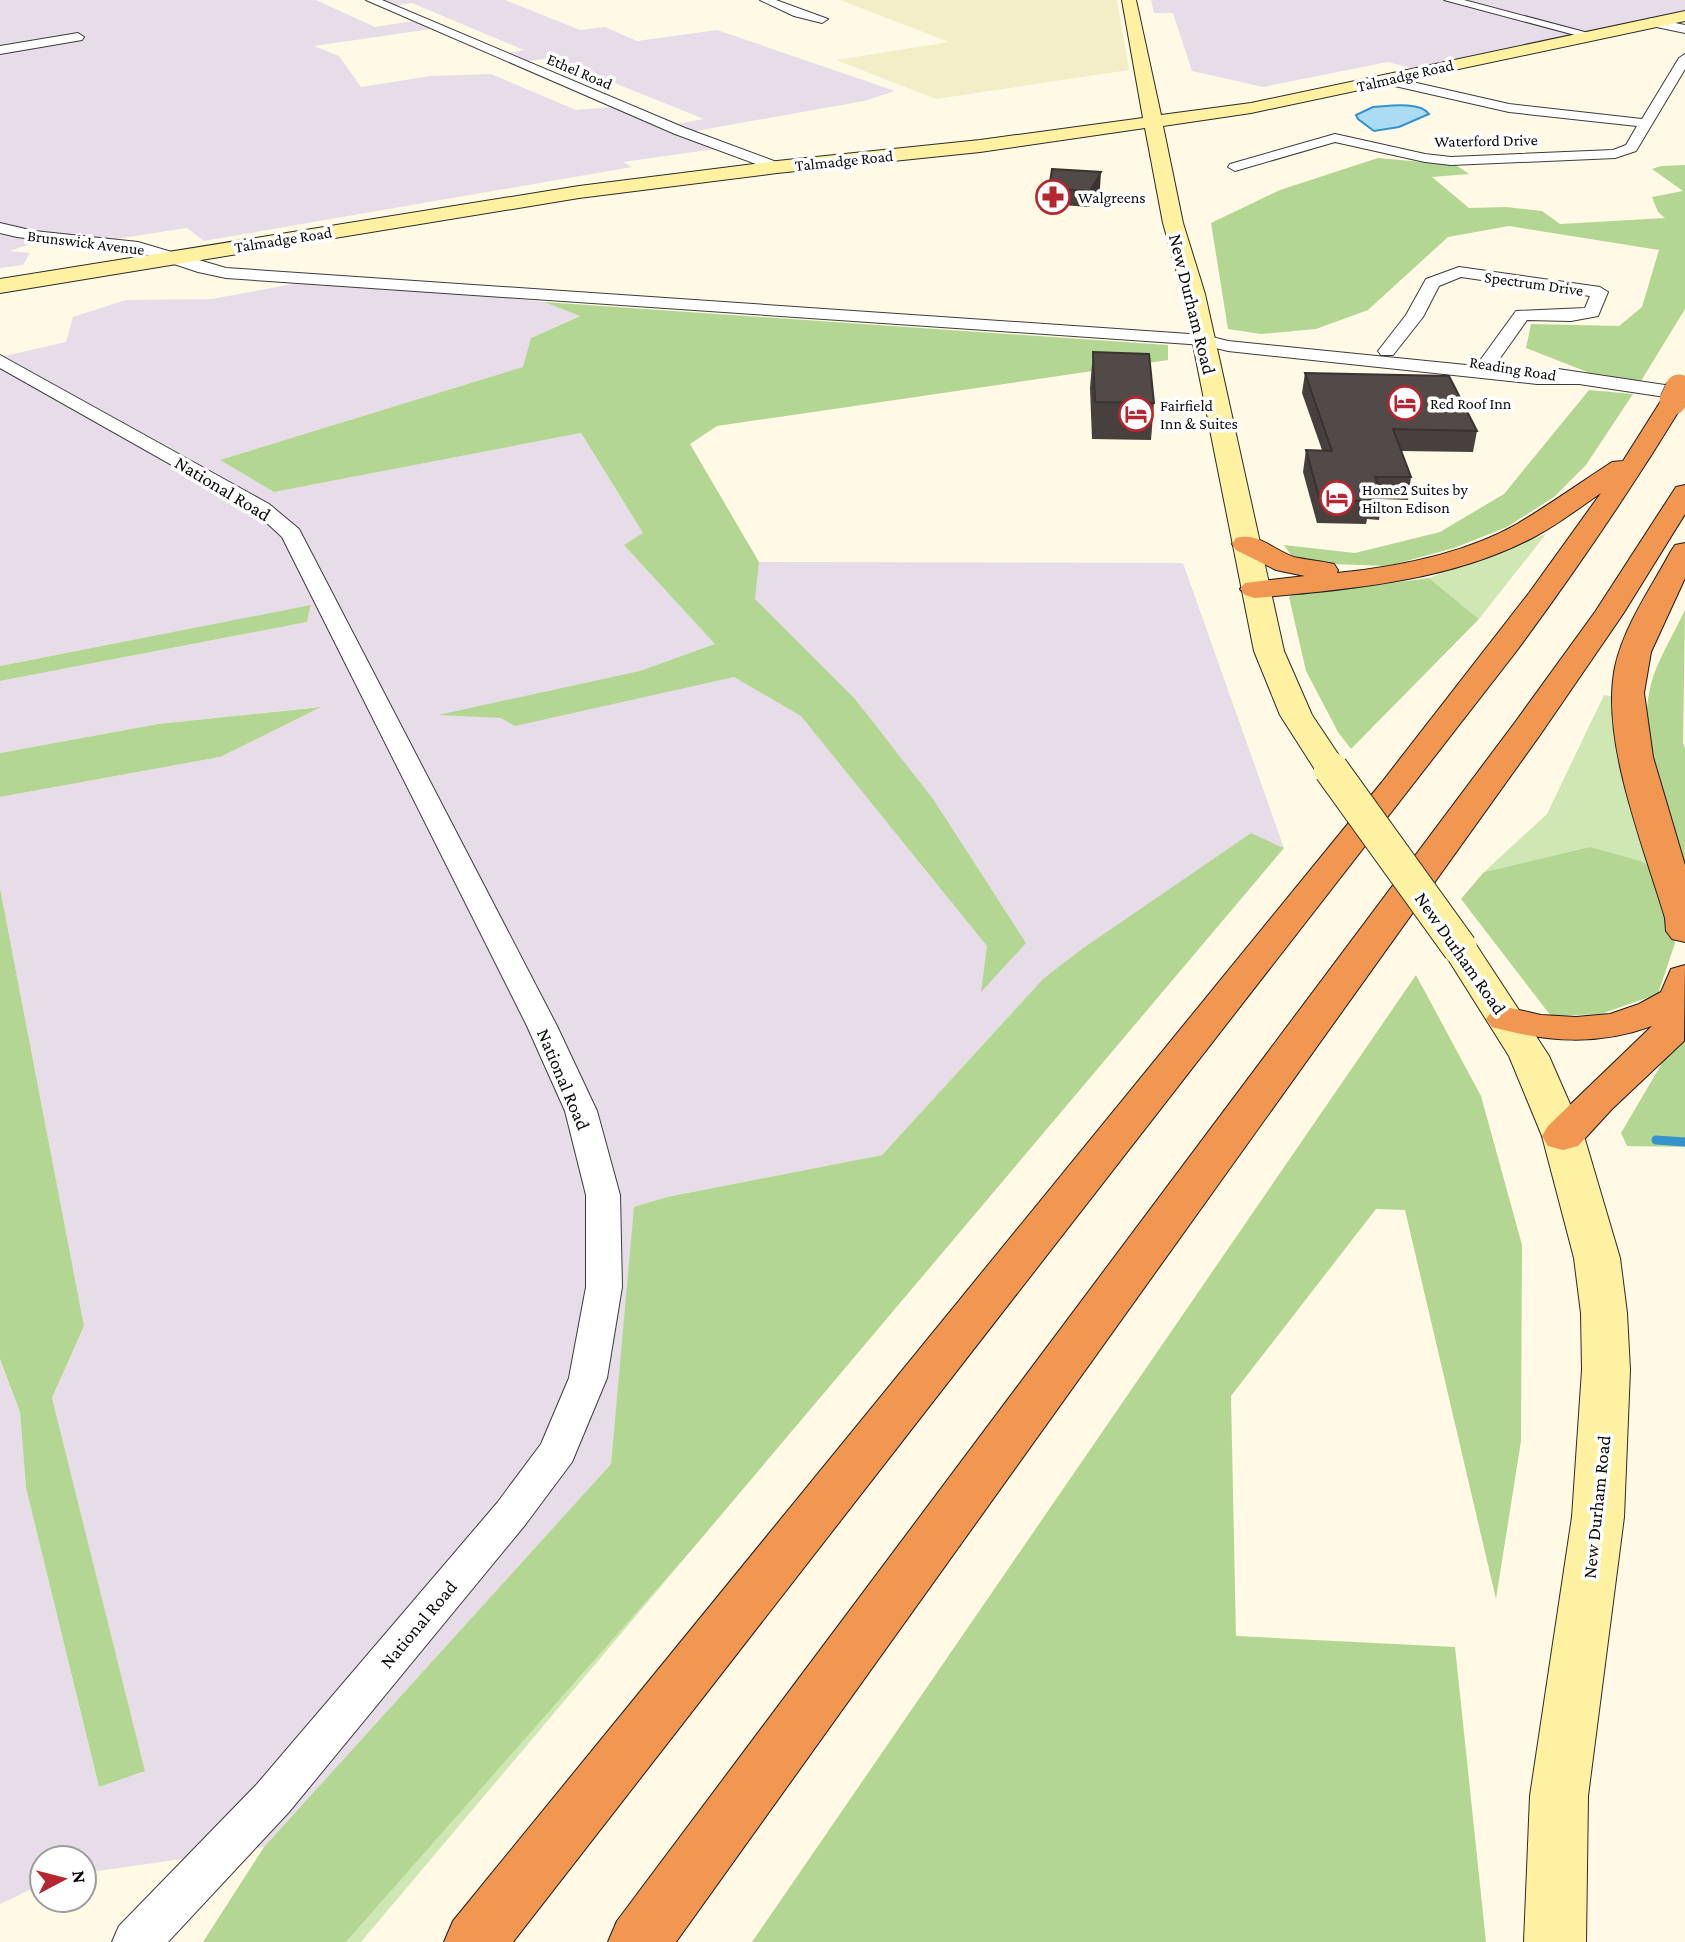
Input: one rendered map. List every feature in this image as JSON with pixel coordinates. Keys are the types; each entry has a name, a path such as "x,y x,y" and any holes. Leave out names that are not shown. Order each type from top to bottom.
{"highway":[{"path":"475,1942 1395,789 1541,599 1642,453 1681,390"},
{"path":"1255,589 1371,578 1480,550 1525,531 1583,495 1642,453"},
{"path":"639,1942 1528,728 1608,614 1685,493"},
{"path":"1246,544 1279,561 1309,569 1406,571"},
{"path":"1685,551 1643,633 1630,669 1628,709 1634,752 1684,918 1685,931"},
{"path":"1506,1019 1535,1027 1567,1031 1610,1028 1656,1011 1682,986"},
{"path":"1563,1136 1597,1100 1670,1032 1678,1016 1682,986"}],"street":[{"name":"Ethel Road","path":"372,0 574,87 777,167"},
{"path":"765,0 798,14 822,19"},
{"name":"New Durham Road","path":"1129,0 1173,223 1204,340 1255,589 1269,651 1278,676 1296,715 1331,769 1460,948 1528,1056 1563,1136 1597,1258 1604,1312 1606,1370 1598,1517 1559,1796 1555,1942"},
{"path":"1450,0 1590,35"},
{"name":"Talmadge Road","path":"0,286 579,192 1019,141 1251,108 1685,16"},
{"path":"1651,22 1685,29"},
{"path":"0,50 78,37"},
{"name":"Waterford Drive","path":"1235,167 1335,138 1425,158 1451,161 1606,155 1631,148 1685,58"},
{"path":"1144,80 1167,93"},
{"name":"Waterford Drive","path":"1386,80 1509,108 1646,123"},
{"path":"1188,101 1230,105 1276,103"},
{"path":"1083,132 1127,117 1148,102"},
{"path":"1019,141 1094,139 1136,147 1162,166 1171,146 1186,130 1216,117 1251,108"},
{"path":"692,177 710,169 730,150"},
{"name":"Brunswick Avenue","path":"0,228 42,238 124,244 226,273 1204,340"},
{"name":"Spectrum Drive","path":"1387,351 1414,317 1432,283 1459,272 1600,292 1592,312 1582,315 1522,315 1483,367"},
{"name":"Reading Road","path":"1204,340 1225,336 1387,351 1483,367 1681,390"},
{"name":"Reading Road","path":"1204,340 1228,346 1483,367"},
{"name":"National Road","path":"0,360 262,508 290,534 542,1026 582,1111 603,1195 604,1287 588,1378 558,1451 510,1514 273,1798 136,1942"}],"shaded area":[{"path":"0,0 316,0 375,27 413,21 431,29 314,46 339,56 361,87 431,76 491,74 576,110 612,107 660,127 704,119 552,58 514,63 494,55 524,50 412,3 382,8 367,0 505,0 580,30 605,27 637,41 717,30 895,91 864,101 679,134 715,149 623,162 632,167 204,241 187,228 89,243 46,239 9,251 30,253 23,265 0,268"},
{"path":"840,0 1117,0 1129,70 936,99 836,60 949,42"},
{"path":"1151,0 1685,0 1685,13 1586,32 1426,72 1388,62 1263,87 1192,71 1173,13 1154,13"},
{"path":"326,278 544,302 581,315 531,338 524,367 221,460 274,492 581,433 643,533 759,562 1183,563 1284,848 1251,833 1043,979 882,1155 667,1197 635,1207 611,1464 264,1847 98,1871 98,1844 28,1844 28,1891 0,1904 0,1359 20,1412 26,1488 99,1787 145,1771 52,1398 84,1326 0,888 0,797 220,757 319,707 158,724 0,753 0,681 307,622 311,606 0,666 0,357 66,342 73,317 126,300 212,299"}],"green space":[{"path":"1378,158 1456,165 1469,174 1432,177 1469,208 1506,207 1542,211 1560,224 1665,218 1658,212 1652,197 1683,191 1652,169 1685,165 1685,309 1641,381 1600,377 1526,348 1531,324 1619,326 1642,307 1659,250 1509,226 1448,237 1368,310 1316,329 1261,334 1228,329 1211,223 1280,190"},
{"path":"544,302 1168,345 1168,360 717,426 690,444 759,562 755,599 855,699 933,799 1026,943 981,992 987,946 801,716 734,677 515,726 501,718 438,715 640,671 715,644 624,545 643,533 581,433 274,492 220,460 523,367 531,338 580,316"},
{"path":"1589,390 1633,394 1586,465 1554,497 1507,527 1454,548 1388,566 1331,564 1291,555 1284,545 1355,553 1440,532 1504,494"},
{"path":"1546,534 1479,619 1429,578"},
{"path":"1429,578 1479,619 1351,749 1338,732 1306,671 1289,597 1298,590 1370,586"},
{"path":"311,605 307,622 0,681 0,666"},
{"path":"1685,610 1685,864 1654,770 1647,723 1648,698 1654,674"},
{"path":"1604,695 1615,697 1659,872 1590,847 1484,872 1547,814"},
{"path":"321,707 220,757 0,797 0,753 158,724"},
{"path":"1251,833 1284,848 689,1553 346,1942 203,1942 264,1847 611,1464 634,1207 667,1197 882,1155 1043,979 1082,949"},
{"path":"1590,847 1640,861 1659,872 1675,943 1658,994 1601,1014 1551,1016 1461,899 1484,872"},
{"path":"0,888 84,1326 52,1398 145,1771 99,1787 26,1488 20,1412 0,1359"},
{"path":"1416,975 1481,1096 1522,1245 1521,1441 1496,1599 1405,1210 1376,1209 1231,1396 1236,1636 1455,1647 1486,1942 752,1942"},
{"path":"1685,1024 1685,1147 1627,1146 1621,1133"},
{"path":"689,1553 361,1942 346,1942"}],"water":[{"path":"1373,107 1419,107 1429,114 1399,127 1374,131 1356,115"}],"building":[{"path":"1052,169 1101,172 1090,191 1049,188"},
{"path":"1093,352 1149,354 1154,403 1095,402"},
{"path":"1305,373 1449,376 1477,431 1393,429 1411,477 1375,477 1383,497 1368,497 1370,501 1320,500 1306,450 1332,451"}],"waterway":[{"path":"1656,1140 1685,1142"}],"place":[{"name":"Walgreens","path":"1053,197"},
{"name":"Red Roof Inn","path":"1405,403"},
{"name":"Fairfield Inn & Suites","path":"1136,414"},
{"name":"Home2 Suites by Hilton Edison","path":"1337,498"}]}
